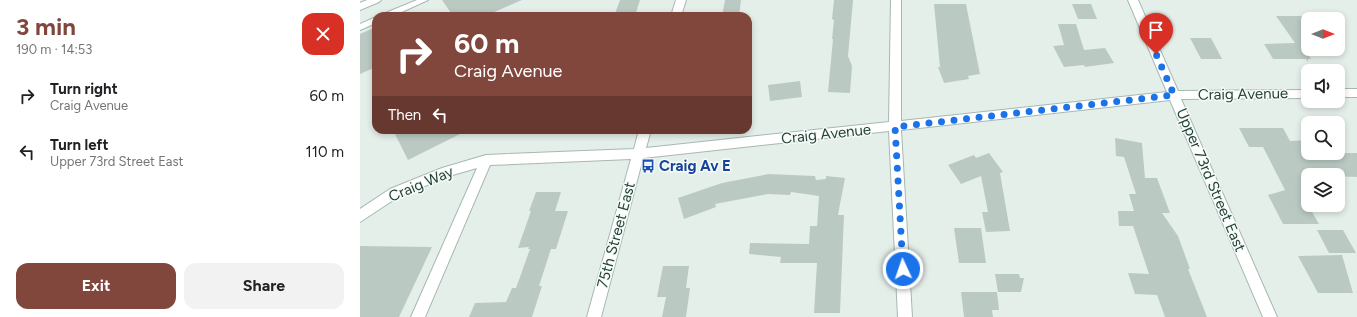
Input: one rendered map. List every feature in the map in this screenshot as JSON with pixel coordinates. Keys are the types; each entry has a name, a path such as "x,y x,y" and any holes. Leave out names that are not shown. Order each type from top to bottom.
{"street":[{"path":"360,7 376,0"},
{"path":"677,12 681,0"},
{"path":"896,0 895,127 905,317"},
{"name":"Upper 73rd Street East","path":"1133,0 1270,317"},
{"path":"1345,93 1357,93"},
{"name":"Craig Avenue","path":"486,160 638,154 895,127 1174,95 1301,94"},
{"name":"75th Street East","path":"594,317 644,134"},
{"path":"418,317 486,160"},
{"name":"Craig Way","path":"360,216 394,193 446,172 486,160"}],"lane":[{"path":"396,12 424,0"},
{"path":"360,27 372,22"}],"building":[{"path":"442,0 522,0 494,12 450,12"},
{"path":"620,0 640,0 636,12 616,12"},
{"path":"725,0 741,0 740,12 723,12"},
{"path":"834,0 853,0 848,56 852,66 850,93 828,92 833,39 834,20 832,19"},
{"path":"934,4 966,4 980,74 968,76 969,79 944,83 938,67 940,67"},
{"path":"1072,4 1091,4 1097,19 1078,19"},
{"path":"1276,16 1301,16 1301,56 1309,56 1311,59 1308,59 1308,62 1306,59 1273,59 1264,44 1295,43"},
{"path":"1058,24 1076,24 1084,50 1105,48 1114,63 1085,67 1084,65 1064,67 1053,46 1064,45"},
{"path":"372,29 372,69 360,74 360,34"},
{"path":"1190,38 1211,38 1222,59 1201,59"},
{"path":"800,81 802,97 770,101 768,85"},
{"path":"1239,128 1283,128 1290,141 1301,140 1301,160 1345,160 1345,153 1357,153 1357,177 1345,177 1345,168 1301,168 1301,212 1312,212 1319,224 1283,224 1268,195 1285,190 1263,147 1249,147"},
{"path":"395,134 460,134 408,160"},
{"path":"1115,138 1142,143 1145,178 1157,178 1170,213 1162,213 1178,236 1190,269 1188,269 1207,317 1165,317 1157,295 1135,294 1128,273 1149,274 1133,226 1119,226 1118,211 1134,211 1129,194 1136,194 1124,157 1116,156"},
{"path":"989,153 1003,172 1000,173 1010,231 986,232 982,212 988,212 981,176 961,184 948,165 974,155 976,158"},
{"path":"769,174 815,176 816,180 826,179 826,176 845,178 838,215 844,215 840,313 814,313 817,263 780,263 781,257 749,254 750,243 809,244 810,226 817,226 819,196 791,192 790,195 768,194 715,204 716,207 684,219 678,198 722,183"},
{"path":"536,192 561,192 555,211 568,211 556,249 551,249 539,286 542,286 532,317 469,317 475,303 506,302 512,288 516,288 530,249 528,249 529,247 518,248"},
{"path":"954,228 981,228 986,263 959,263"},
{"path":"1317,230 1343,230 1356,253 1329,253"},
{"path":"360,246 432,247 399,317 360,317"},
{"path":"1342,255 1353,293 1318,293 1298,256"},
{"path":"663,266 689,266 686,288 690,288 686,317 662,317 666,297 657,297"},
{"path":"995,274 1019,274 1020,278 1024,278 1021,292 998,292"},
{"path":"961,292 997,292 999,310 992,310 993,317 964,317"}],"place":[{"name":"Craig Av E","path":"648,166"}],"route":[{"path":"903,269 895,127 1174,95 1156,54"}]}
